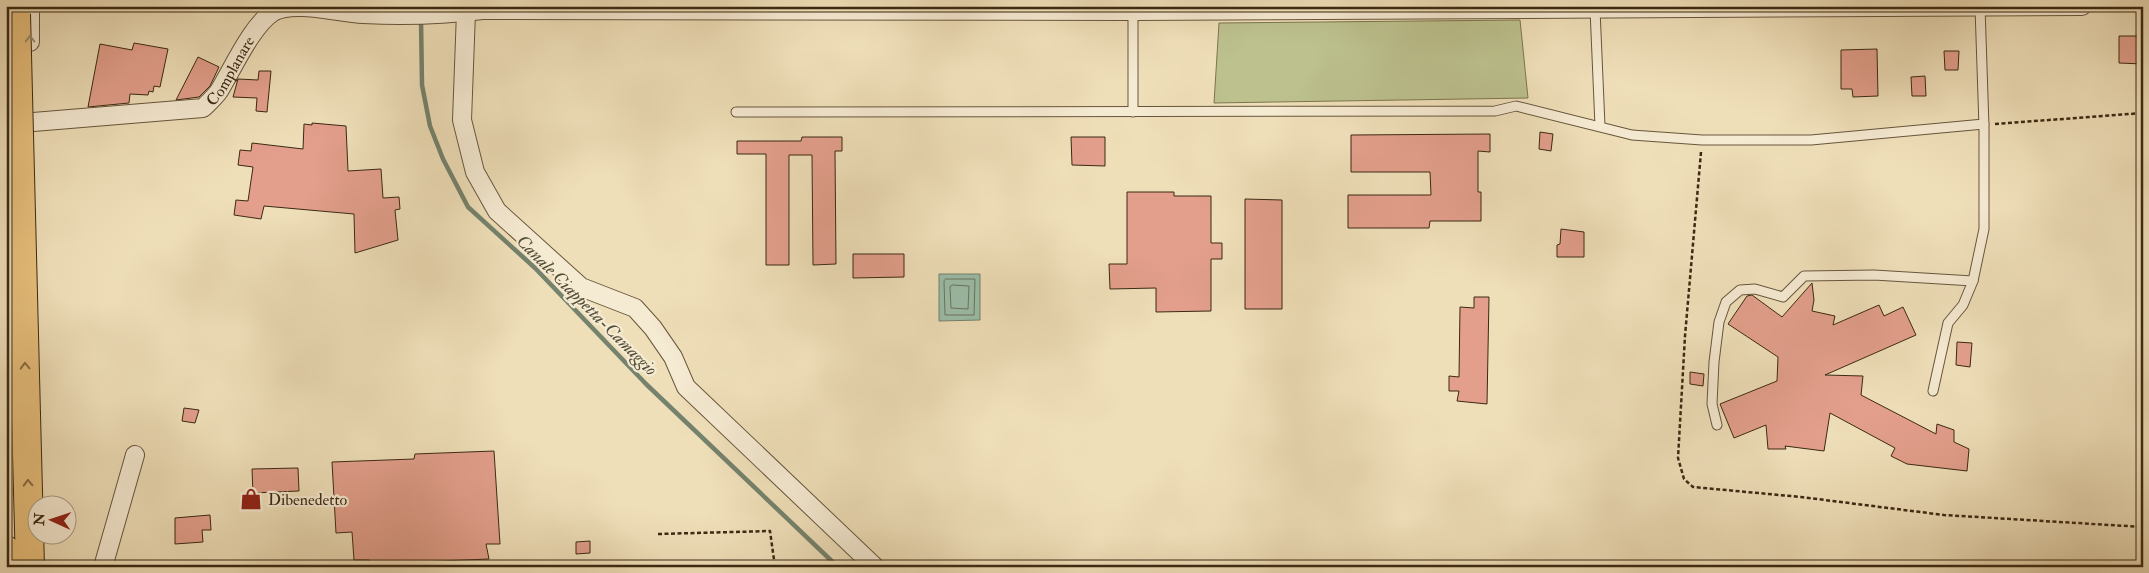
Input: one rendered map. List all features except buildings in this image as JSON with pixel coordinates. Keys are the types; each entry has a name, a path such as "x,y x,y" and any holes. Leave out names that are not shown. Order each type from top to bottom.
{"highway":[{"path":"16,6 30,567"},
{"path":"6,550 7,567"}],"street":[{"path":"30,6 30,122"},
{"name":"Complanare","path":"6,124 203,108 218,92 228,73 262,21 274,12 297,6 363,14 482,10 1133,11 2082,6"},
{"path":"466,12 462,120 475,172 497,211 581,287 635,308 653,328 673,357 686,387 875,567"},
{"path":"103,567 135,455"}],"lane":[{"path":"1933,391 1948,322 1963,305 1973,281 1984,229 1984,124 1980,7"},
{"path":"1595,9 1600,126"},
{"path":"1133,11 1134,112"},
{"path":"736,112 1495,111 1516,106 1632,135 1702,140 1811,140 1984,124"},
{"path":"1717,425 1712,404 1718,322 1726,302 1740,290 1755,289 1783,297 1804,276 1874,276 1973,281"}],"path":[{"path":"1984,124 2143,113"},
{"path":"1702,140 1685,336 1678,449 1678,458 1684,479 1693,486 1944,515 2143,527"},
{"path":"658,534 770,532 775,567"}],"shaded area":[{"path":"1520,20 1528,98 1214,103 1219,23"}],"water":[{"path":"939,274 980,274 980,320 939,321"}],"waterway":[{"name":"Canale Ciappetta-Camaggio","path":"421,19 422,85 430,126 443,159 468,207 535,268 646,384 838,567"}],"place":[{"name":"Dibenedetto","path":"251,499"}]}
